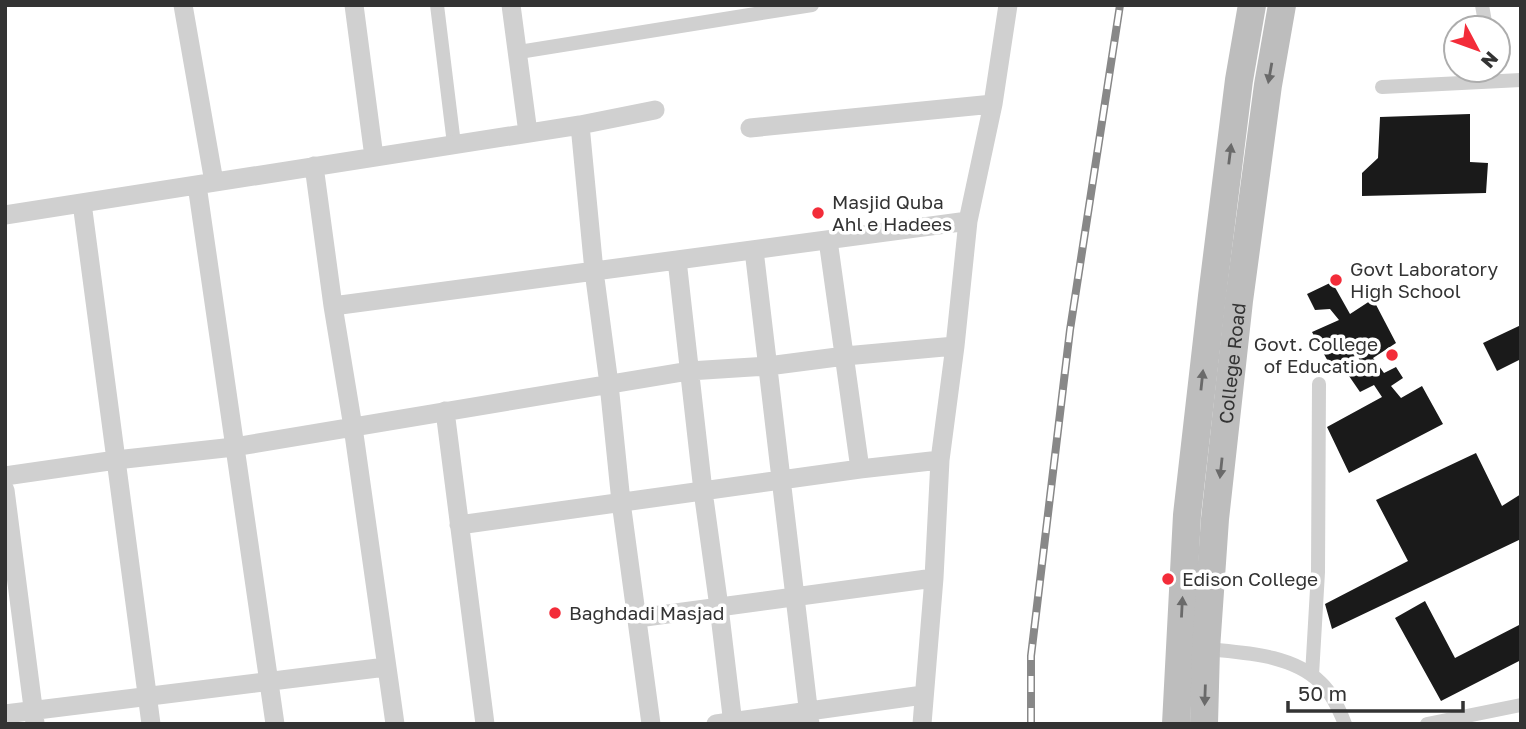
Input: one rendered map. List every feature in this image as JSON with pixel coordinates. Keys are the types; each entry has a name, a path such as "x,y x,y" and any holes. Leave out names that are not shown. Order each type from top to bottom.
{"main road":[{"name":"College Road","path":"1176,724 1187,515 1218,242 1239,80 1252,5"},
{"name":"College Road","path":"1204,724 1215,519 1239,301 1268,85 1282,5"}],"street":[{"path":"183,5 206,183 234,447 275,724"},
{"path":"354,5 374,157"},
{"path":"437,5 454,144"},
{"path":"511,5 528,133"},
{"path":"519,52 812,5"},
{"path":"922,724 940,460 968,221 993,104 1008,5"},
{"path":"1382,87 1442,81"},
{"path":"750,128 993,104"},
{"path":"5,215 580,125 655,110"},
{"path":"580,125 621,502 651,724"},
{"path":"314,166 332,306 353,427 395,724"},
{"path":"82,203 151,724"},
{"path":"332,306 968,221"},
{"path":"828,240 860,469"},
{"path":"754,250 810,717"},
{"path":"677,260 719,607 727,723 810,717 923,695"},
{"path":"5,476 234,447 690,371 768,366 955,346"},
{"path":"1312,675 1318,572 1319,384"},
{"path":"445,411 485,724"},
{"path":"459,525 940,460"},
{"path":"5,490 35,717"},
{"path":"638,618 934,578"},
{"path":"1206,649 1276,659 1304,669 1322,683 1337,705 1345,724"},
{"path":"5,714 35,717 148,697 386,667"},
{"path":"1427,724 1521,705"}],"building":[{"path":"1470,114 1470,162 1488,163 1486,193 1362,196 1362,173 1378,158 1380,117"},
{"path":"1332,282 1350,314 1373,299 1396,343 1373,358 1384,373 1396,367 1403,378 1391,386 1401,398 1422,386 1443,424 1349,473 1327,427 1382,397 1374,385 1360,392 1349,376 1364,368 1357,355 1331,367 1312,332 1339,320 1330,309 1315,310 1307,294"},
{"path":"1521,325 1521,359 1497,371 1483,343"},
{"path":"1476,453 1502,506 1521,494 1521,539 1332,629 1325,604 1408,561 1376,500"},
{"path":"1425,601 1455,658 1521,624 1521,660 1441,701 1395,618"}],"railway":[{"path":"1031,724 1031,656 1070,330 1120,5"}],"place":[{"name":"Masjid Quba Ahl e Hadees","path":"818,213"},
{"name":"Govt Laboratory High School","path":"1336,280"},
{"name":"Govt. College of Education","path":"1392,355"},
{"name":"Edison College","path":"1168,579"},
{"name":"Baghdadi Masjad","path":"555,613"}]}
